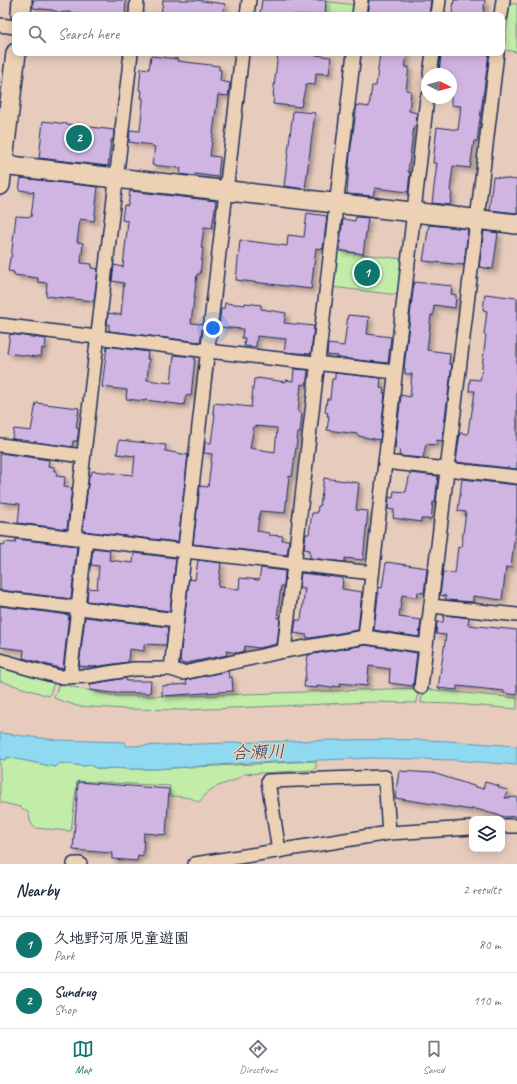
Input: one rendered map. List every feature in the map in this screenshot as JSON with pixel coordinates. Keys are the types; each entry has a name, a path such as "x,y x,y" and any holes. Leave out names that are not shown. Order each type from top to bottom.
{"street":[{"path":"21,12 22,0"},
{"path":"136,12 138,0"},
{"path":"247,12 249,0"},
{"path":"359,12 361,0"},
{"path":"437,12 439,0"},
{"path":"501,12 503,0"},
{"path":"0,25 12,26"},
{"path":"0,185 1,165 16,56"},
{"path":"70,677 78,607 83,456 131,56"},
{"path":"171,669 242,56"},
{"path":"284,651 354,56"},
{"path":"431,68 433,56"},
{"path":"421,687 497,56"},
{"path":"365,637 427,104"},
{"path":"1,165 517,224"},
{"path":"0,325 208,351 395,372"},
{"path":"0,445 83,456"},
{"path":"385,462 517,477"},
{"path":"0,530 184,550 372,573"},
{"path":"0,598 176,620"},
{"path":"431,606 517,616"},
{"path":"0,660 59,677 70,677 90,676 134,669 171,669 183,673 284,651 365,637 426,646"},
{"path":"279,851 268,781 385,777 389,833"},
{"path":"505,826 517,826"},
{"path":"195,864 389,833 469,828"},
{"path":"74,864 80,864"}],"green space":[{"path":"314,0 355,5 354,12 307,12"},
{"path":"510,4 517,4 517,52 505,50"},
{"path":"337,251 402,259 398,295 332,287"},
{"path":"0,665 54,683 49,696 0,681"},
{"path":"59,684 114,696 190,696 418,688 417,703 373,702 184,710 125,709 77,706 54,698"},
{"path":"423,689 517,698 517,709 421,703"},
{"path":"7,757 56,767 59,763 85,766 89,765 99,769 154,769 316,761 316,768 313,770 243,774 235,780 213,788 198,802 188,798 170,796 170,786 77,781 71,831 35,828 31,823 28,812 20,807 0,802 0,759 5,760"}],"water":[{"name":"合瀬川","path":"0,733 57,740 125,742 126,746 351,740 449,741 517,746 517,765 454,760 373,758 248,763 154,769 99,769 89,765 85,766 60,763 56,767 7,757 5,760 0,759"}],"building":[{"path":"33,0 126,0 125,12 57,12 33,8"},
{"path":"163,0 196,0 225,4 224,12 161,12"},
{"path":"262,0 326,0 325,12 260,12"},
{"path":"369,0 431,0 429,12 367,12"},
{"path":"454,0 485,0 483,12 452,12"},
{"path":"151,56 219,66 219,70 221,70 220,81 230,83 228,96 218,95 210,156 220,157 218,177 180,174 181,168 152,165 155,147 152,145 129,142 130,130 140,131 143,101 143,98 141,98 142,91 139,90 141,68 149,69"},
{"path":"278,56 331,57 329,74 316,73 315,85 306,84 301,107 273,104"},
{"path":"380,56 407,56 405,67 409,67 406,90 411,91 409,111 417,113 408,172 410,172 408,192 375,188 373,196 347,194 350,154 357,105 369,107 372,86 376,86"},
{"path":"441,56 489,56 477,141 474,141 470,168 453,166 450,205 432,203 437,163 433,163 437,127 458,130 461,106 451,105 457,104 457,68 439,68"},
{"path":"293,111 315,113 305,189 284,186"},
{"path":"43,121 114,130 113,140 111,140 108,166 39,158"},
{"path":"493,177 517,180 517,213 489,210"},
{"path":"21,178 98,187 94,221 80,219 77,242 83,243 81,263 92,264 91,268 98,269 94,301 46,296 47,283 38,282 38,278 14,275 14,272 8,271 16,216 31,217 34,192 19,190"},
{"path":"130,191 216,201 212,228 204,227 201,248 203,248 200,274 197,274 191,323 203,324 200,342 109,331 109,324 107,324 108,313 121,315 124,283 112,281 114,265 123,267 128,221 122,220 124,205 128,206"},
{"path":"307,213 327,216 323,249 316,248 311,289 236,280 240,240 287,246 288,235 304,237"},
{"path":"356,217 368,218 363,254 339,250 343,219 355,221"},
{"path":"429,225 468,229 464,265 423,261"},
{"path":"484,231 498,233 493,269 479,267"},
{"path":"414,282 452,286 451,294 456,295 455,308 434,305 433,316 431,315 427,350 450,353 449,364 452,364 442,441 437,440 437,445 426,444 423,458 399,456 400,449 395,448 401,395 410,397 412,374 405,374 404,368"},
{"path":"485,294 517,298 517,469 456,462 460,433 468,434 471,418 475,391 469,391 470,379 480,380 481,375 486,335 484,335 487,311 483,310"},
{"path":"225,303 261,305 261,309 286,313 284,323 314,326 311,353 284,352 286,339 257,336 256,347 244,346 245,338 242,338 243,329 219,327 221,309 224,309"},
{"path":"348,315 369,317 367,334 391,337 388,363 338,358 338,356 327,355 328,344 344,346"},
{"path":"10,334 46,339 45,349 42,348 41,357 7,353"},
{"path":"107,346 148,352 147,359 149,359 147,380 171,383 174,355 195,357 191,396 186,395 184,405 126,399 127,390 102,387"},
{"path":"294,369 308,370 306,385 301,384 298,412 302,413 300,433 298,433 292,477 289,476 285,513 260,511 257,531 269,533 269,535 283,536 282,540 289,540 287,555 193,544 200,486 208,487 212,454 204,453 205,442 211,443 215,414 213,413 214,403 251,407 254,379 257,378 286,382 286,380 293,381","holes":["254,426 277,428 275,452 250,448"]},
{"path":"335,373 381,378 380,388 384,389 383,393 385,393 380,440 358,436 358,434 327,430 329,416 327,416 328,413 325,412 327,399 330,399 332,379 335,379"},
{"path":"36,403 79,408 76,428 79,429 77,441 73,441 72,447 12,439 14,429 31,431"},
{"path":"119,440 166,445 165,451 188,455 178,542 83,531 89,475 91,475 92,471 133,475 135,456 117,454"},
{"path":"0,453 49,460 48,466 54,467 54,471 57,471 56,476 65,477 64,487 72,488 67,529 18,523 20,504 0,502"},
{"path":"410,473 438,476 435,503 433,502 431,519 421,519 421,522 393,518 394,510 388,509 389,497 393,498 394,491 406,492"},
{"path":"324,478 359,483 356,510 368,511 363,560 345,558 345,562 310,558 310,550 304,549 306,534 309,534 312,513 317,513 318,506 320,506"},
{"path":"462,479 517,485 517,516 511,568 506,567 502,600 473,596 473,602 446,600 446,596 440,595 443,572 455,573 458,547 461,548 466,512 458,511"},
{"path":"16,539 77,546 71,599 0,590 0,544 4,545 5,542 15,543"},
{"path":"93,548 110,550 109,560 133,563 134,553 176,558 170,611 87,601 88,588 97,589 99,566 91,565"},
{"path":"198,560 221,563 218,587 239,589 240,578 259,580 261,568 285,571 284,586 281,586 277,618 280,618 277,644 259,648 245,646 244,651 238,653 226,651 227,655 182,664 180,659 189,579 195,580"},
{"path":"386,562 427,568 424,593 418,592 417,597 402,595 399,617 421,620 419,637 374,630 379,587 382,588"},
{"path":"301,573 343,578 342,589 362,592 358,630 310,638 306,637 307,635 294,633 296,620 301,620 305,589 299,588"},
{"path":"0,606 69,615 63,669 23,658 24,650 0,647"},
{"path":"444,615 469,618 468,625 517,630 517,695 504,693 504,691 457,686 457,690 438,688 446,635 436,634 437,622 443,622"},
{"path":"85,617 168,627 166,645 144,644 144,651 129,649 128,662 93,667 79,666"},
{"path":"365,645 417,653 413,686 389,683 390,669 369,666 367,686 340,683 340,687 333,686 332,688 317,686 317,688 304,687 308,655"},
{"path":"228,671 229,678 232,677 233,691 162,696 162,686 187,684 186,680"},
{"path":"126,678 126,681 151,681 150,693 113,693 90,690 91,684"},
{"path":"399,771 433,773 483,789 485,782 508,790 505,798 517,797 517,816 505,817 472,808 472,810 395,798"},
{"path":"78,782 169,789 166,835 144,833 143,856 138,855 137,861 112,859 112,853 73,850"}],"place":[{"name":"Sundrug","path":"79,138"},
{"name":"久地野河原児童遊園","path":"367,273"}]}
